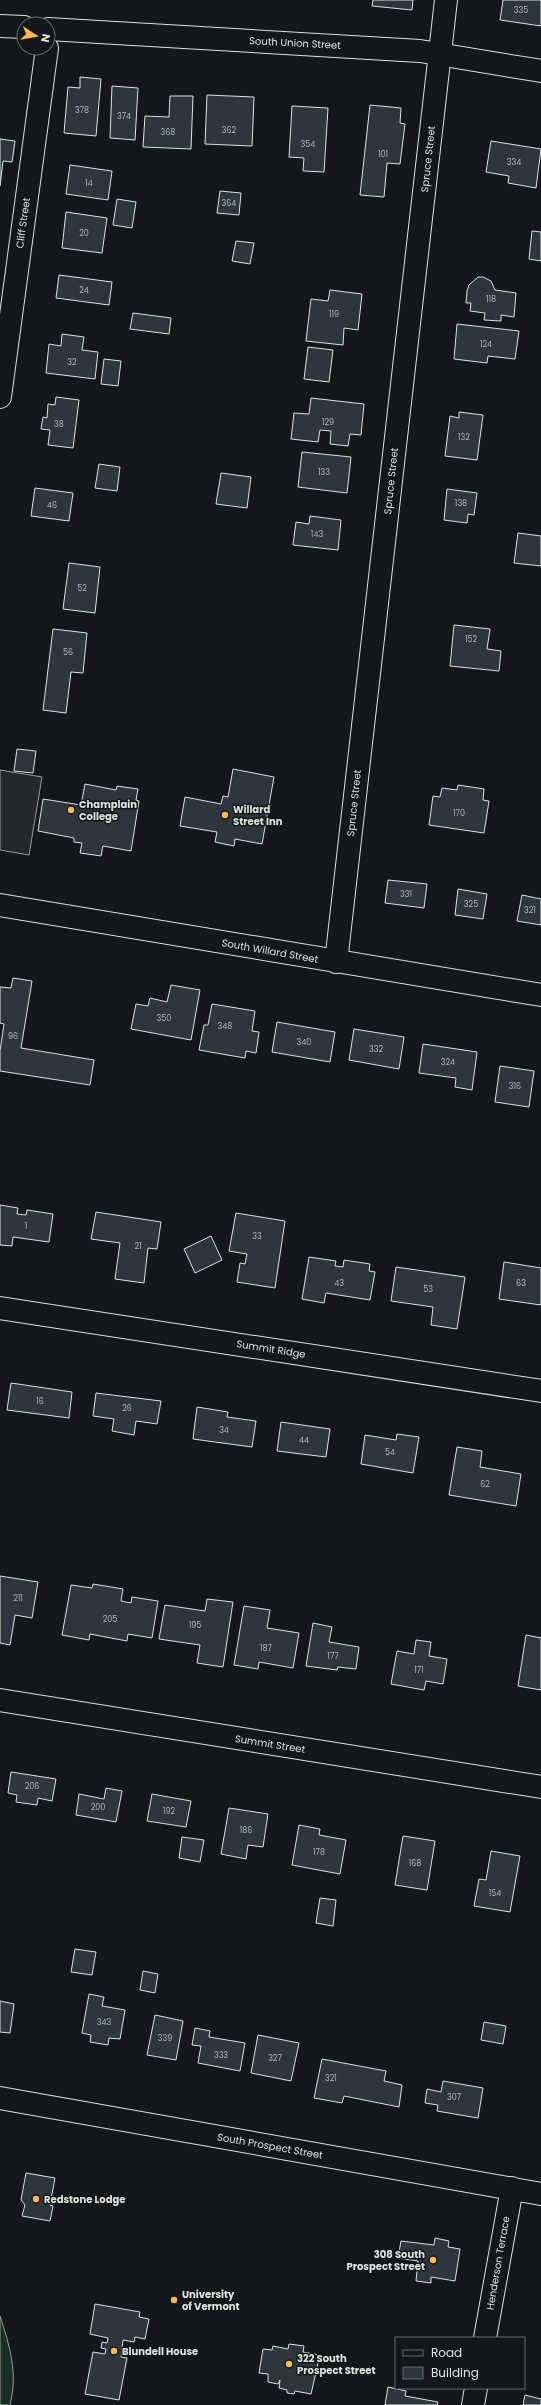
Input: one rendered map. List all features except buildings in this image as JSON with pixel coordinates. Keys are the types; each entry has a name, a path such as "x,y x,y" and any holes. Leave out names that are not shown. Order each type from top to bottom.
{"street":[{"name":"Spruce Street","path":"336,962 446,0"},
{"path":"0,26 16,27"},
{"name":"South Union Street","path":"56,36 440,54 541,71"},
{"name":"Cliff Street","path":"0,397 45,56"},
{"name":"South Willard Street","path":"0,905 541,995"},
{"name":"Summit Ridge","path":"0,1308 541,1391"},
{"name":"Summit Street","path":"0,1700 541,1787"},
{"name":"South Prospect Street","path":"0,2098 541,2194"},
{"name":"Henderson Terrace","path":"485,2337 512,2188"},
{"path":"473,2405 476,2389"}],"green space":[{"path":"0,2316 12,2360 13,2382 10,2405 0,2405"}],"shaded area":[{"path":"0,770 42,777 29,855 0,850"}],"place":[{"name":"Champlain College","path":"71,810"},
{"name":"Willard Street Inn","path":"225,815"},
{"name":"Redstone Lodge","path":"36,2199"},
{"name":"308 South Prospect Street","path":"433,2260"},
{"name":"University of Vermont","path":"174,2300"},
{"name":"Blundell House","path":"114,2351"},
{"name":"322 South Prospect Street","path":"289,2364"}]}
